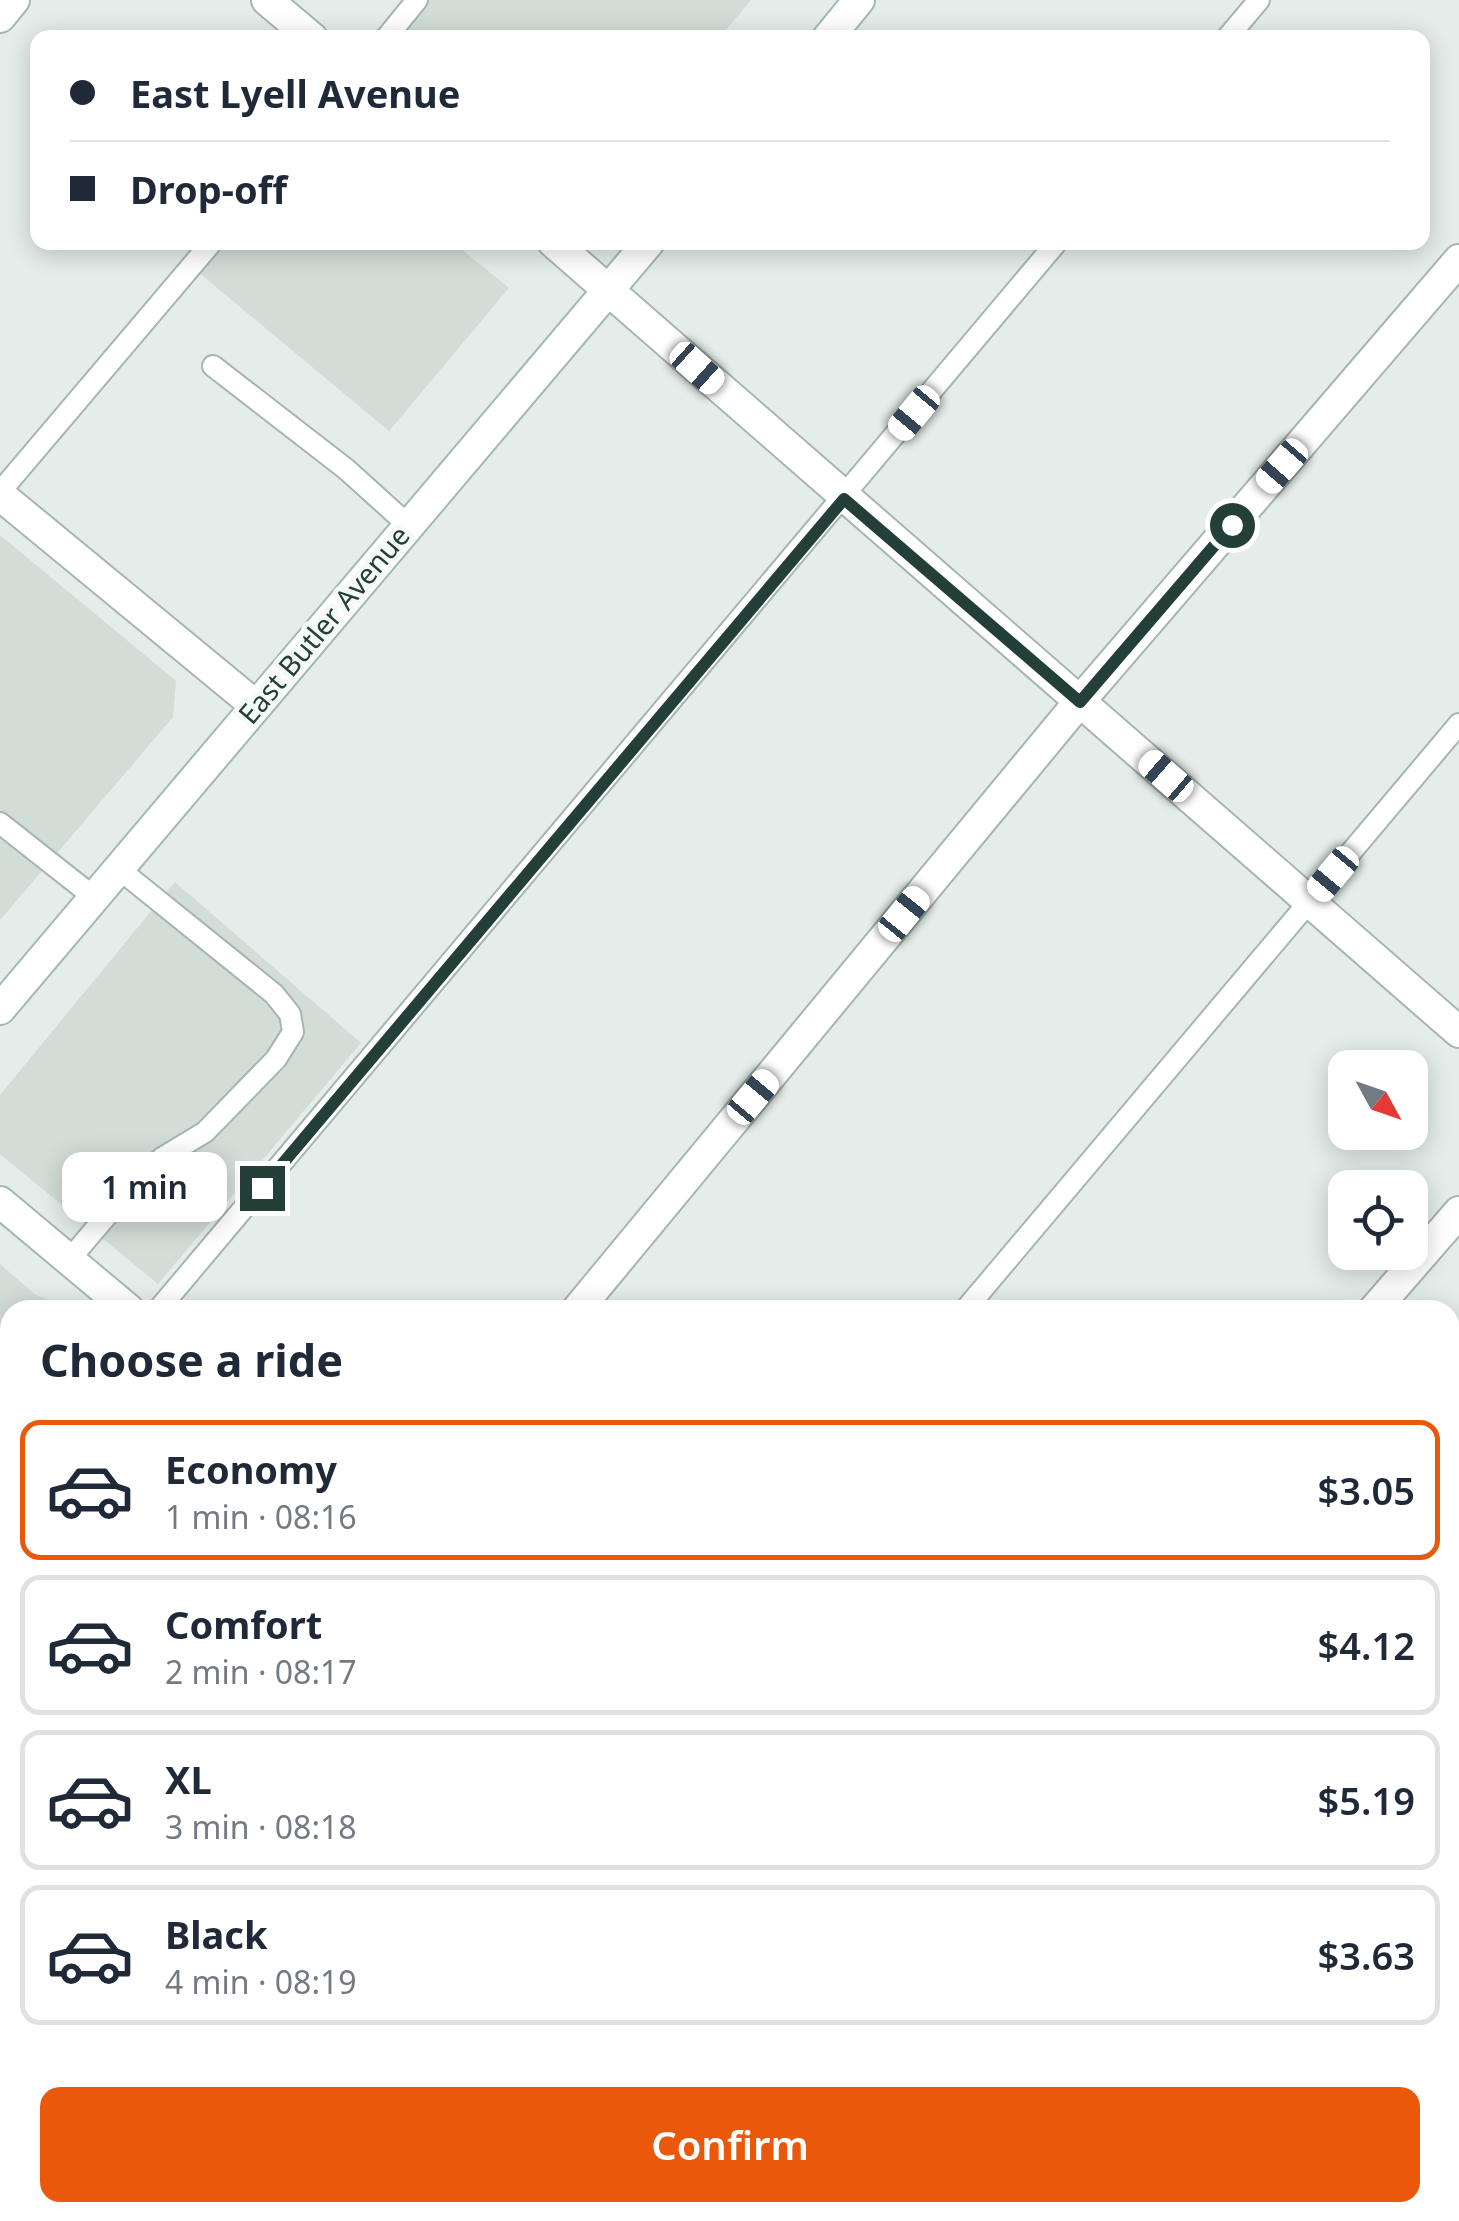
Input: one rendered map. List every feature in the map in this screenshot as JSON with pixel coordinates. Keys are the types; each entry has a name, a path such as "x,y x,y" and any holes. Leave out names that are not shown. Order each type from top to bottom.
{"street":[{"path":"0,17 14,0"},
{"path":"267,0 303,30"},
{"path":"835,30 860,0"},
{"path":"562,250 1459,1032"},
{"name":"East Butler Avenue","path":"0,1009 642,250"},
{"path":"585,1300 1080,702 1459,260"},
{"path":"0,493 256,706"},
{"path":"0,1202 117,1300"},
{"path":"1383,1300 1459,1212"}],"lane":[{"path":"393,30 418,0"},
{"path":"1234,30 1258,0"},
{"path":"0,493 205,250"},
{"path":"166,1300 1050,250"},
{"path":"213,366 346,470 408,525"},
{"path":"973,1300 1459,724"},
{"path":"0,823 95,898"},
{"path":"69,1260 131,1187 162,1158 205,1132 276,1060 292,1032 290,1014 274,994 119,869"}],"shaded area":[{"path":"427,0 751,0 726,30 403,30"},
{"path":"217,250 463,250 509,288 389,431 198,272"},
{"path":"0,535 176,681 173,717 0,920"},
{"path":"175,882 361,1043 158,1284 0,1154 0,1095"},
{"path":"0,1264 36,1295 51,1300 0,1300"}],"route":[{"path":"262,1188 844,499 1080,702 1232,525"}]}
